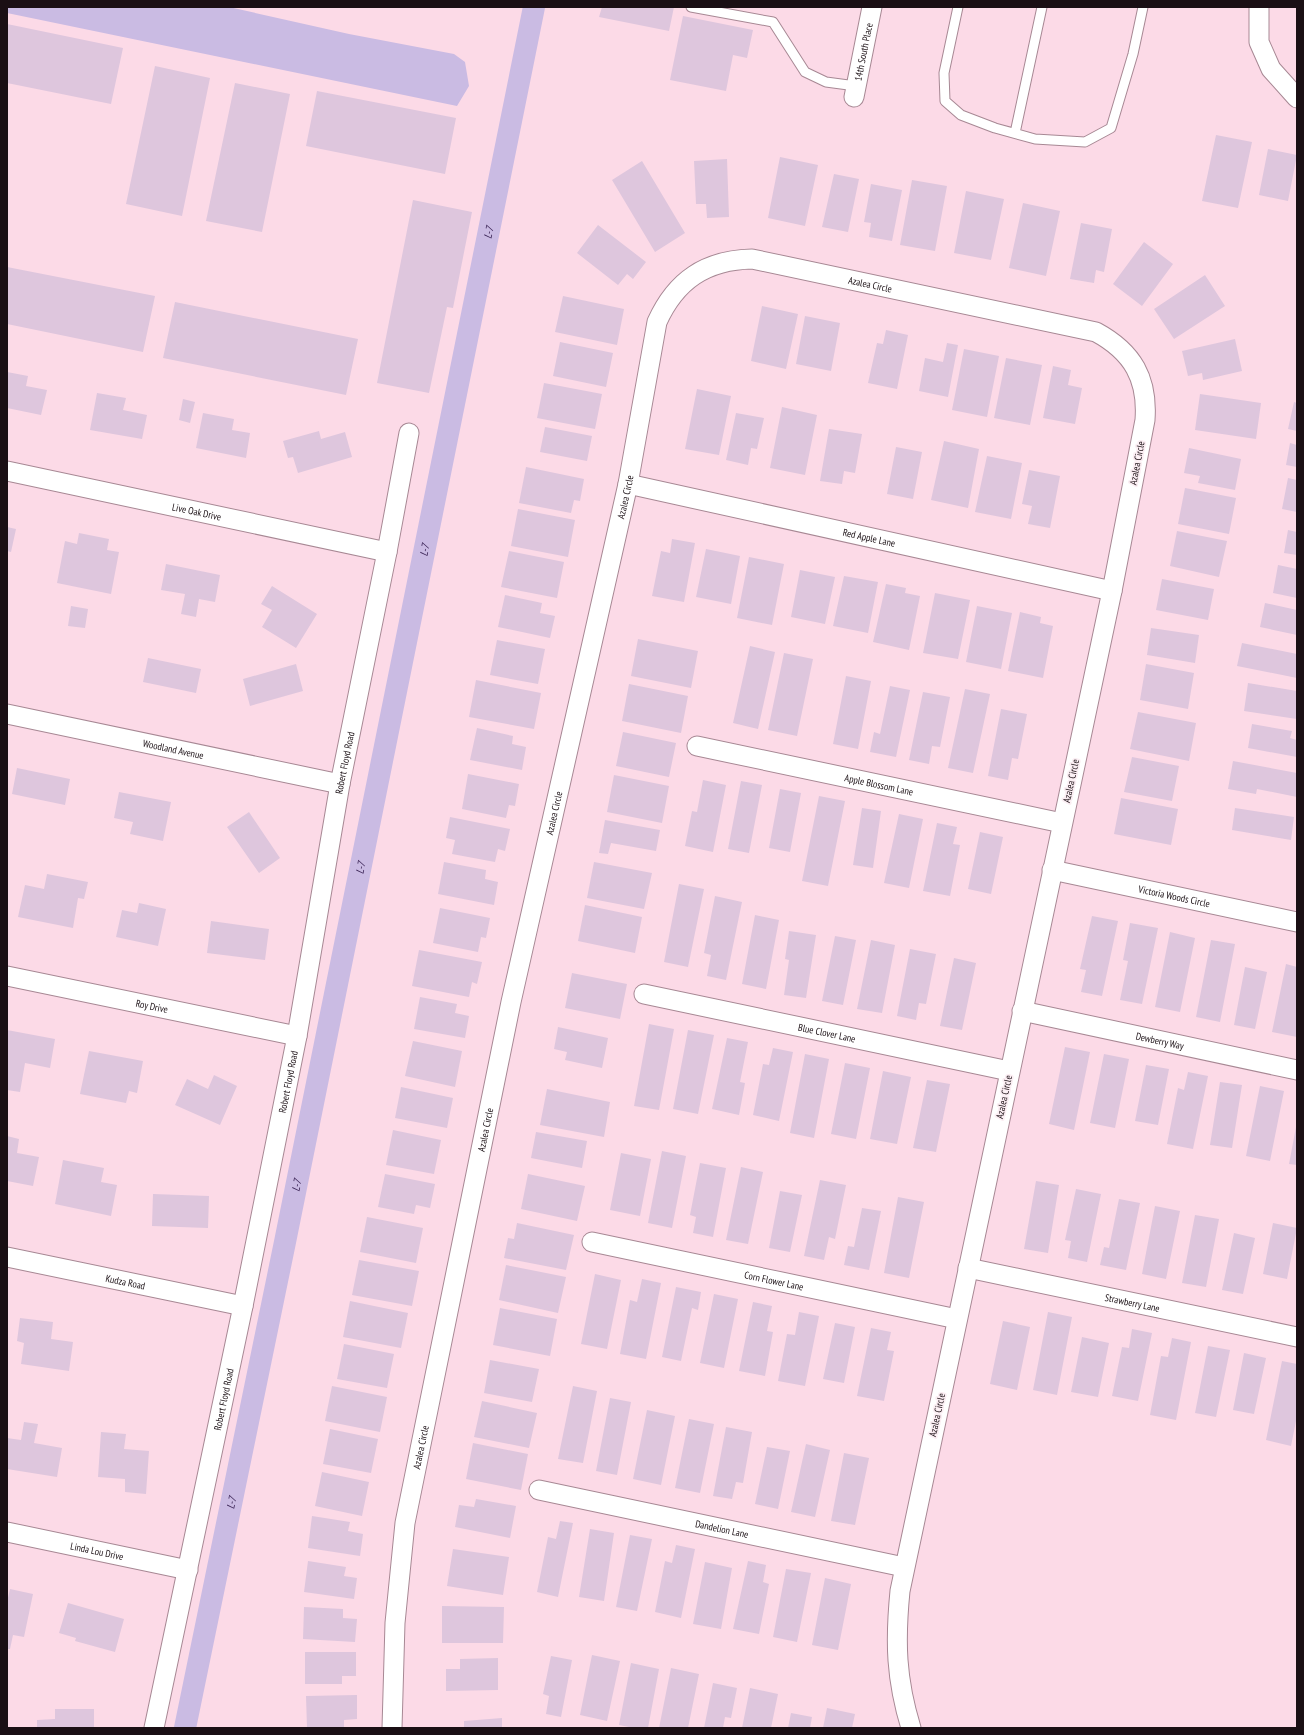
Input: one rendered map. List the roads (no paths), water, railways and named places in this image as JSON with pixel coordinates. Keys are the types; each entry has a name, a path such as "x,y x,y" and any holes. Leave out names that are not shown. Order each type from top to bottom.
{"street":[{"name":"14th South Place","path":"855,91 872,7"},
{"path":"1259,7 1259,42 1271,69 1297,98"},
{"name":"Azalea Circle","path":"392,1728 395,1623 405,1523 511,1002 628,484 657,322 664,308 682,284 708,267 722,262 752,259 1096,332 1119,346 1128,356 1141,380 1145,393 1145,420 1112,591 904,1568 896,1629 897,1659 904,1704 910,1728"},
{"name":"Robert Floyd Road","path":"154,1728 243,1306 297,1036 340,784 387,552 409,433"},
{"name":"Live Oak Drive","path":"7,472 387,552"},
{"name":"Red Apple Lane","path":"628,484 1112,591"},
{"name":"Woodland Avenue","path":"7,714 340,784"},
{"name":"Apple Blossom Lane","path":"697,746 1062,823"},
{"name":"Victoria Woods Circle","path":"1052,870 1297,922"},
{"name":"Roy Drive","path":"7,976 297,1036"},
{"name":"Blue Clover Lane","path":"644,994 1009,1071"},
{"name":"Dewberry Way","path":"1022,1010 1297,1070"},
{"name":"Corn Flower Lane","path":"592,1242 957,1319"},
{"name":"Kudza Road","path":"7,1257 243,1306"},
{"name":"Strawberry Lane","path":"968,1268 1297,1337"},
{"name":"Dandelion Lane","path":"539,1490 904,1568"},
{"name":"Linda Lou Drive","path":"7,1532 188,1570"}],"lane":[{"path":"691,7 773,22 805,72 826,82 855,91"},
{"path":"958,7 944,72 945,101 961,115 1035,139 1085,142 1111,128 1133,54 1143,7"},
{"path":"1015,133 1042,7"}],"waterway":[{"name":"L-7","path":"185,1728 285,1242 534,7"}]}
